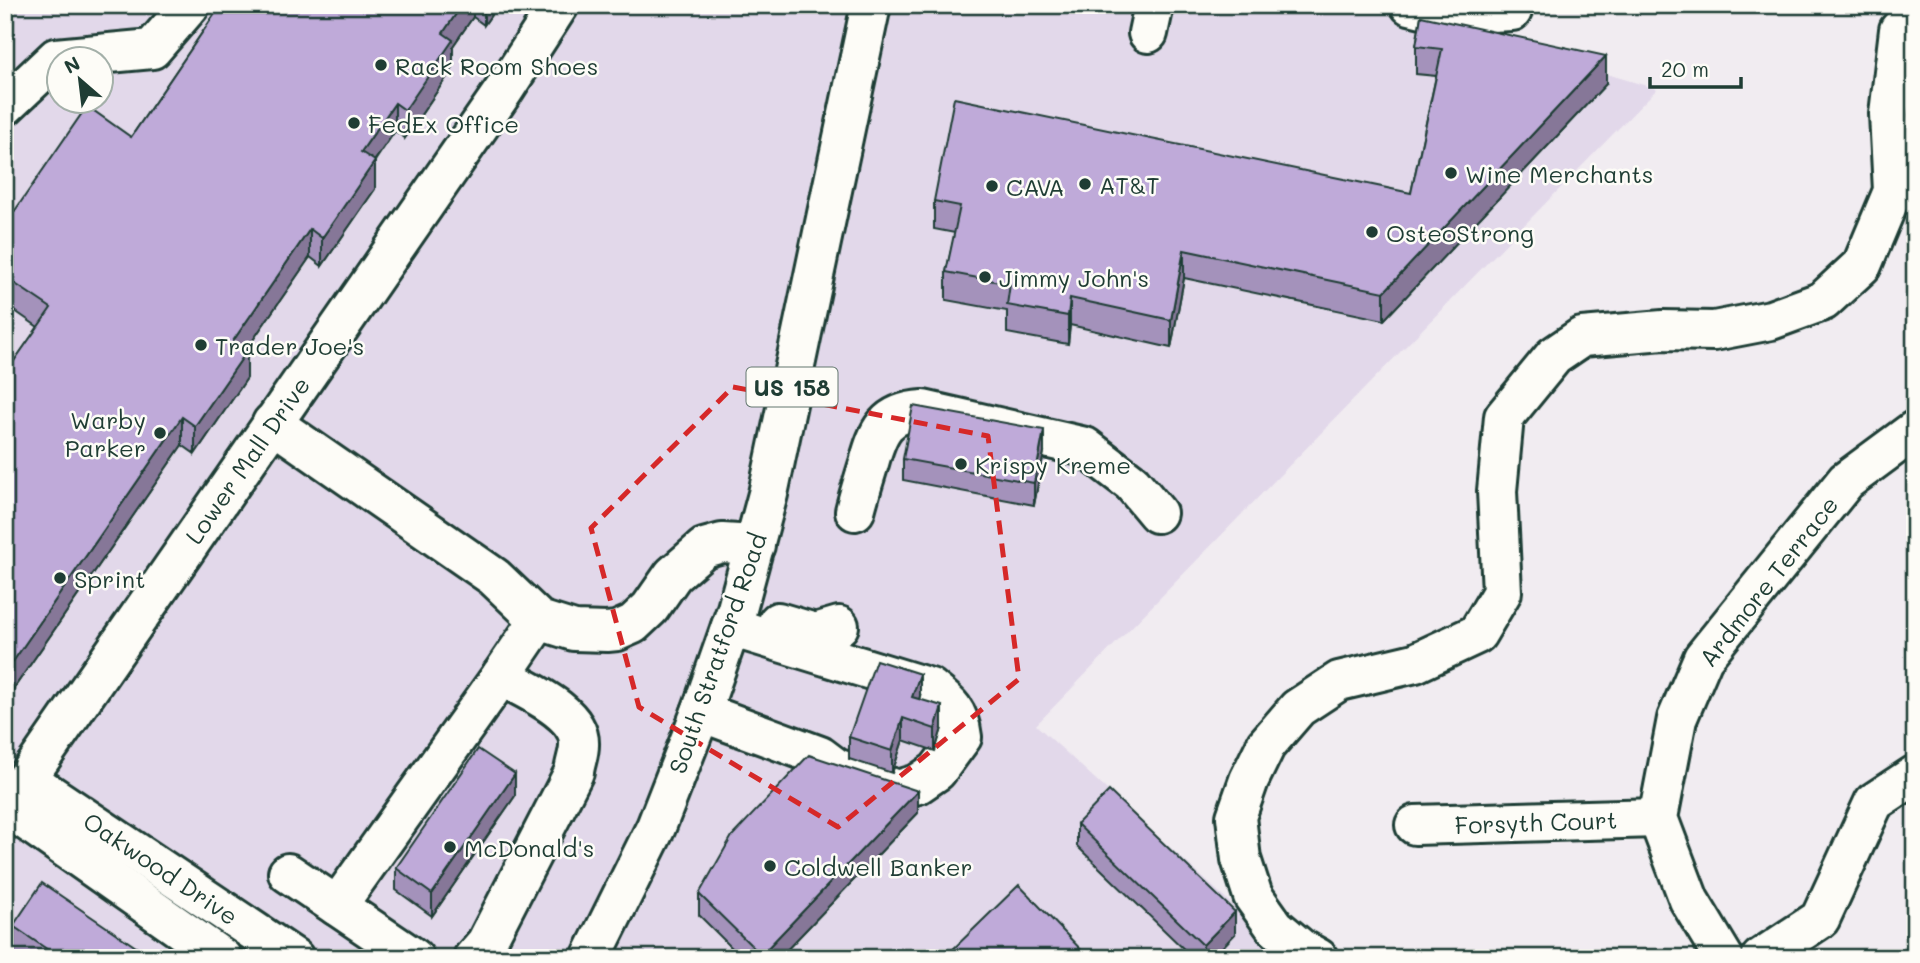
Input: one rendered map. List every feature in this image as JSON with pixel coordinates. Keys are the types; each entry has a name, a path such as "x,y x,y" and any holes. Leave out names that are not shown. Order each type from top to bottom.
{"main road":[{"path":"5,106 56,58 152,49 190,5"},
{"name":"Lower Mall Drive","path":"13,799 504,90 559,5"},
{"name":"South Stratford Road","path":"591,958 656,827 734,618 755,545 794,376 871,5"},
{"path":"1410,5 1448,14 1512,10 1513,5"},
{"path":"1318,958 1300,948 1275,927 1253,896 1241,859 1236,817 1265,745 1298,708 1339,681 1415,663 1477,634 1502,592 1497,491 1504,417 1554,356 1582,337 1663,330 1714,331 1771,320 1823,301 1862,265 1893,191 1889,114 1899,30 1915,13"},
{"path":"855,512 878,432 900,414 923,410 1085,447 1132,483 1157,513"},
{"path":"272,423 494,577 539,620 582,632 607,632 626,628 646,612 673,575 704,548 722,543 755,545"},
{"name":"Ardmore Terrace","path":"1658,818 1677,719 1703,658 1846,481 1915,430"},
{"path":"734,618 815,633 839,626"},
{"path":"701,712 820,756 836,768 898,790 918,784 937,771 962,737 960,719 950,705 930,688 734,618"},
{"path":"337,906 539,620"},
{"path":"473,958 486,943 573,772 580,743 575,728 564,712 501,676"},
{"path":"1761,958 1820,919 1874,802 1915,775"},
{"name":"Oakwood Drive","path":"13,799 222,958"},
{"name":"Oakwood Drive","path":"13,799 295,958"},
{"path":"1658,818 1689,900 1724,958"},
{"name":"Forsyth Court","path":"1415,825 1658,818"},
{"path":"288,873 414,958"}],"highlighted area":[{"path":"733,387 988,436 1019,679 838,827 639,707 591,528"}],"shaded area":[{"path":"20,5 1377,5 1657,89 1036,725 1291,958 5,958 5,20"}],"building":[{"path":"221,5 462,5 443,33 453,40 405,110 395,103 361,152 375,161 322,238 310,229 233,341 247,351 195,426 182,417 5,673 5,374 51,308 5,277 5,225 80,116 101,116 131,137"},
{"path":"1421,16 1606,56 1384,292 1184,250 1171,320 1070,298 1068,316 1007,305 1010,284 946,272 960,206 934,201 954,98 1411,193 1442,49 1416,46"},
{"path":"913,406 1044,430 1034,483 903,459"},
{"path":"876,660 920,674 912,697 942,706 935,729 903,718 892,751 849,737"},
{"path":"478,749 515,774 432,894 396,868"},
{"path":"809,755 918,791 761,955 699,894 732,836"},
{"path":"1109,791 1235,912 1203,945 1077,824"},
{"path":"42,883 152,958 60,958 13,926"},
{"path":"1019,885 1089,958 944,958"}],"place":[{"name":"Rack Room Shoes","path":"381,65"},
{"name":"FedEx Office","path":"354,123"},
{"name":"Wine Merchants","path":"1451,173"},
{"name":"AT&T","path":"1085,184"},
{"name":"CAVA","path":"992,186"},
{"name":"OsteoStrong","path":"1372,232"},
{"name":"Jimmy John's","path":"985,277"},
{"name":"Trader Joe's","path":"201,345"},
{"name":"Warby Parker","path":"160,433"},
{"name":"Krispy Kreme","path":"961,464"},
{"name":"Sprint","path":"60,578"},
{"name":"McDonald's","path":"450,847"},
{"name":"Coldwell Banker","path":"770,866"}]}
